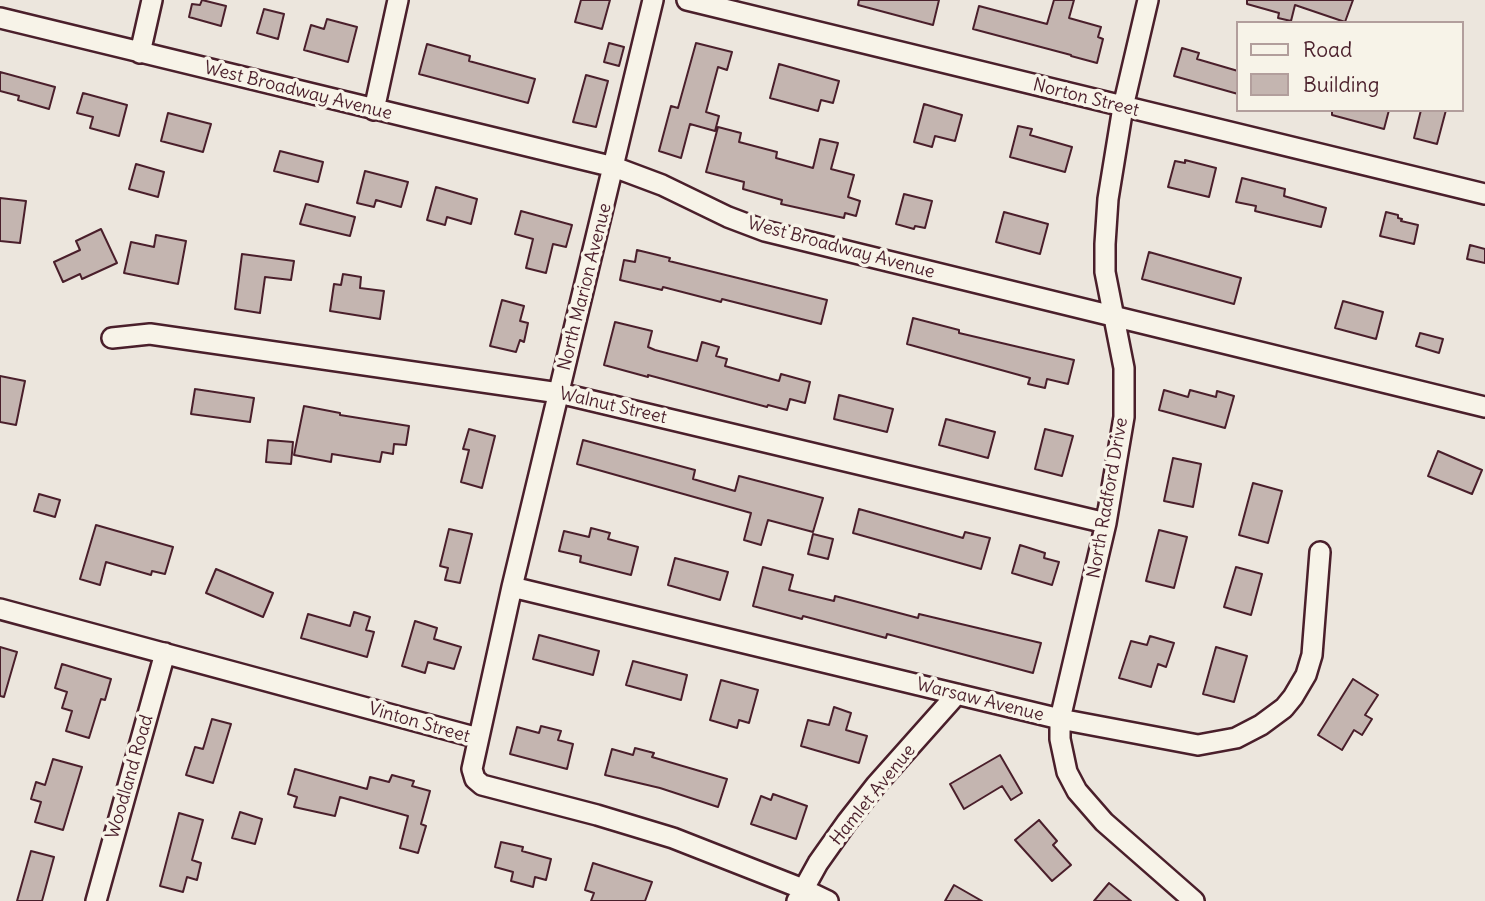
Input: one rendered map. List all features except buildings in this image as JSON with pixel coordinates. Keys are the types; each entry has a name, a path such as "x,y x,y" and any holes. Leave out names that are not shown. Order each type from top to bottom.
{"street":[{"path":"140,53 152,0"},
{"path":"374,110 398,0"},
{"name":"North Marion Avenue","path":"478,738 653,0"},
{"name":"Norton Street","path":"687,0 1485,194"},
{"name":"North Radford Drive","path":"1148,0 1123,107 1108,199 1105,272 1124,368 1125,395 1116,470 1060,719 1062,755 1077,791 1104,822 1194,901"},
{"name":"West Broadway Avenue","path":"0,18 614,167 662,185 727,217 765,231 1485,407"},
{"name":"Walnut Street","path":"112,338 150,334 559,393 1106,523"},
{"name":"Warsaw Avenue","path":"512,587 1060,719 1198,745 1236,738 1261,725 1284,708 1293,697 1306,675 1311,654 1320,552"},
{"name":"Vinton Street","path":"0,609 478,738 472,769 475,779 482,785 673,838 800,895 828,901"},
{"name":"Woodland Road","path":"96,901 164,653"},
{"name":"Hamlet Avenue","path":"800,895 847,822 876,785 957,694"}]}
